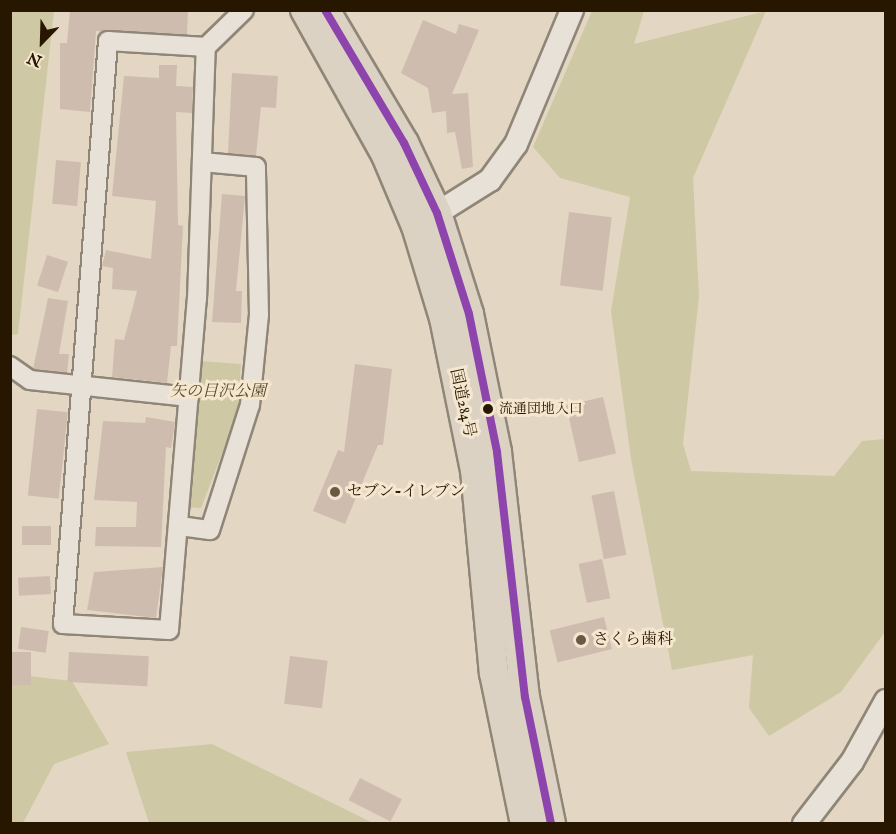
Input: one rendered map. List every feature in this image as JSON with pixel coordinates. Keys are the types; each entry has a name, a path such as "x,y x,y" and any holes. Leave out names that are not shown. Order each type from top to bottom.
{"highway":[{"name":"国道284号","path":"305,10 386,155 427,219 444,318 475,470 494,673 525,824"},
{"name":"国道284号","path":"325,10 404,143 427,219 469,314 497,452 525,697 551,824"}],"street":[{"path":"206,47 108,41 84,386 63,624 169,630 180,526 189,397 206,47 244,10"},
{"path":"427,219 490,180 516,144 572,10"},
{"path":"180,526 210,530 250,405 259,315 256,167 202,162"},
{"path":"10,366 30,380 189,397"},
{"path":"804,824 852,762 885,701"}],"green space":[{"path":"11,10 54,11 18,334 11,335"},
{"path":"592,11 644,11 634,44 766,11 693,178 699,296 683,444 691,471 834,476 862,441 885,439 885,632 841,692 769,736 749,708 753,655 672,670 631,459 611,311 630,197 560,178 533,147"},
{"name":"矢の目沢公園","path":"199,361 241,364 238,412 201,508 188,507"},
{"path":"11,674 72,681 109,744 54,764 23,823 11,824"},
{"path":"212,744 373,823 149,823 126,752"}],"building":[{"path":"70,10 188,10 187,35 96,31 90,112 60,109 60,43 67,43"},
{"path":"423,20 456,34 459,24 479,30 452,94 468,93 473,167 462,169 455,132 447,133 446,111 432,113 428,88 401,73"},
{"path":"159,65 177,65 176,86 193,87 192,113 176,112 178,225 183,226 177,346 171,346 167,383 112,377 115,339 124,340 137,291 112,289 113,268 102,266 106,250 151,259 156,201 112,196 124,76 159,78"},
{"path":"232,73 278,76 276,108 261,107 256,156 228,153"},
{"path":"56,160 81,162 77,206 52,204"},
{"path":"222,194 245,196 236,291 242,291 241,323 212,322"},
{"path":"569,212 612,217 603,291 560,285"},
{"path":"47,255 68,262 58,292 37,285"},
{"path":"48,298 68,301 59,354 69,354 67,373 33,369"},
{"path":"355,364 392,369 383,445 378,445 345,524 313,511 338,450 344,452"},
{"path":"603,397 616,454 579,462 566,406"},
{"path":"37,409 68,412 59,499 28,496"},
{"path":"146,417 175,422 171,448 166,447 161,547 95,546 96,527 136,527 137,502 94,500 103,421 145,423"},
{"path":"614,491 626,555 604,559 591,495"},
{"path":"22,526 51,526 51,545 22,545"},
{"path":"602,559 610,598 587,603 579,564"},
{"path":"163,567 156,618 87,610 94,572"},
{"path":"50,576 51,594 19,596 18,578"},
{"name":"さくら歯科","path":"604,617 612,649 558,663 550,631"},
{"path":"21,627 49,631 46,653 18,649"},
{"path":"10,652 31,652 31,685 10,685"},
{"path":"69,652 149,656 147,686 67,682"},
{"path":"290,656 328,661 322,708 284,704"},
{"path":"360,778 402,799 391,822 349,800"}],"transit line":[{"path":"325,10 404,143 437,213 469,314 497,452 525,697 551,824"}],"place":[{"name":"流通団地入口","path":"488,409"},
{"name":"セブン-イレブン","path":"335,492"},
{"name":"さくら歯科","path":"581,640"}]}
